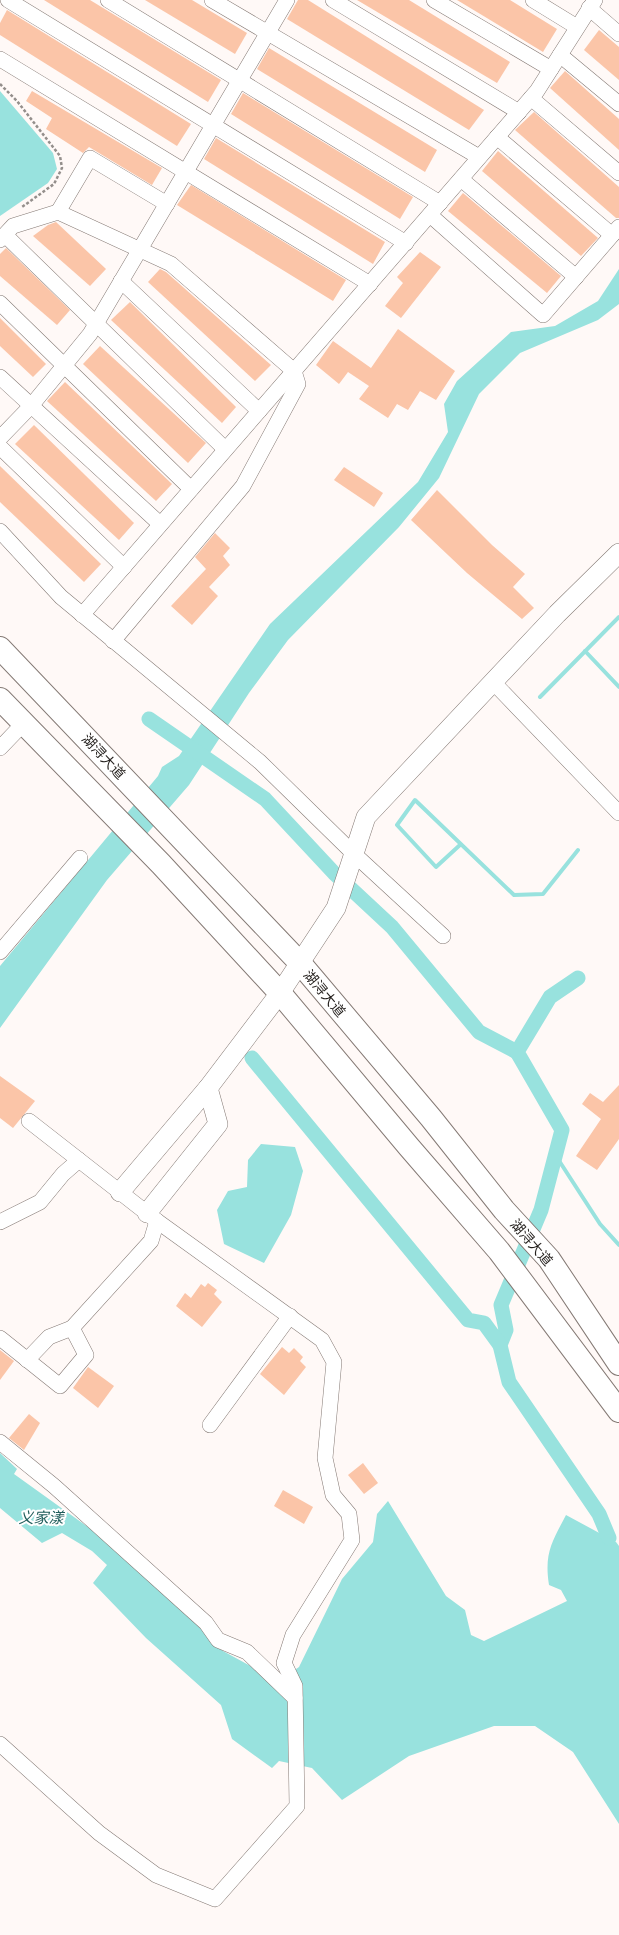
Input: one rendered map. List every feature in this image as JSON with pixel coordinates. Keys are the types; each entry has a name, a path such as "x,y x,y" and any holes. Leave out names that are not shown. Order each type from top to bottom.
{"main road":[{"name":"湖浔大道","path":"0,648 300,963 431,1118 504,1210 549,1259 619,1364"},
{"path":"0,699 150,852 280,993 498,1251 619,1412"}],"street":[{"path":"8,0 406,243"},
{"path":"108,0 440,203"},
{"path":"212,0 480,157"},
{"path":"0,438 31,406 96,324 287,0"},
{"path":"333,0 519,112"},
{"path":"434,0 551,69"},
{"path":"533,0 577,27"},
{"path":"82,615 531,98 592,4 619,34"},
{"path":"560,54 619,104"},
{"path":"0,59 370,284"},
{"path":"531,98 619,173"},
{"path":"430,215 543,315 616,231 497,137"},
{"path":"167,204 90,158 58,212 13,226 2,238 96,324 226,449"},
{"path":"462,178 576,277"},
{"path":"58,212 171,264 294,371 298,384 243,486 113,641"},
{"path":"121,281 259,411"},
{"path":"0,303 191,489"},
{"path":"0,378 160,524"},
{"path":"0,447 124,567"},
{"path":"0,531 61,597 260,762 354,854 444,936"},
{"path":"120,1192 208,1088 280,993 300,963 336,908 366,817 557,614 619,553"},
{"path":"493,682 619,813"},
{"path":"0,748 24,723"},
{"path":"0,952 80,858"},
{"path":"27,1360 49,1337 72,1328 152,1241 152,1217 218,1124 208,1088"},
{"path":"0,1744 98,1833 156,1875 215,1899 297,1806 295,1686 284,1663 293,1635 352,1540 348,1514 333,1495 325,1458 334,1362 322,1340 152,1217 29,1121"},
{"path":"0,1222 40,1202 63,1174 79,1160"},
{"path":"210,1425 290,1316"},
{"path":"0,1338 60,1386 86,1355 72,1328"},
{"path":"0,1442 54,1486 206,1623 218,1640 247,1652 295,1698"}],"path":[{"path":"0,84 17,102 60,156 62,168 54,184 18,210"}],"water":[{"path":"0,91 53,153 57,169 48,183 0,216"},
{"path":"619,269 619,304 598,320 520,353 479,394 439,478 399,527 288,640 249,693 189,785 107,880 0,1028 0,966 158,776 162,767 179,756 270,624 418,482 448,432 444,404 457,381 511,332 555,326 598,301"},
{"path":"261,1144 295,1147 303,1171 291,1215 264,1263 224,1244 217,1210 228,1191 247,1187 248,1160"},
{"name":"义家漾","path":"0,1453 17,1469 14,1474 106,1540 182,1609 223,1651 278,1681 299,1667 342,1579 373,1542 377,1514 388,1501 446,1596 465,1610 471,1635 484,1641 567,1601 561,1590 549,1585 548,1574 548,1556 550,1548 566,1515 616,1542 619,1546 619,1824 573,1752 535,1726 494,1726 409,1756 342,1800 312,1768 279,1761 272,1768 232,1739 221,1705 146,1638 93,1583 107,1565 92,1551 62,1533 42,1543 0,1508"}],"building":[{"path":"44,0 90,0 221,80 208,102"},
{"path":"145,0 192,0 247,33 235,54"},
{"path":"298,0 308,0 484,110 469,130 287,19"},
{"path":"357,0 409,0 510,62 497,83"},
{"path":"457,0 510,0 557,29 543,52"},
{"path":"7,10 191,124 177,146 0,35 0,23"},
{"path":"599,30 619,47 619,80 584,50"},
{"path":"269,48 437,150 425,172 257,69"},
{"path":"565,71 619,119 619,150 550,88"},
{"path":"32,91 162,168 152,185 89,147 83,153 46,129 52,118 26,101"},
{"path":"243,93 413,197 400,219 231,114"},
{"path":"534,112 619,187 619,218 616,218 515,130"},
{"path":"216,138 385,242 373,264 204,159"},
{"path":"498,151 598,238 581,256 482,171"},
{"path":"191,185 346,280 333,301 177,205"},
{"path":"463,193 561,276 547,293 448,211"},
{"path":"56,222 106,269 90,286 33,236 48,225"},
{"path":"6,248 70,310 57,325 0,276 0,254"},
{"path":"420,252 441,267 401,318 385,306 403,283 397,277"},
{"path":"160,269 166,272 271,365 255,381 148,282"},
{"path":"130,302 236,407 222,423 111,320"},
{"path":"0,318 46,364 33,377 0,346"},
{"path":"398,329 455,371 436,400 420,391 408,410 397,404 388,418 359,399 369,386 348,372 339,384 316,365 333,341 371,368"},
{"path":"100,346 206,443 188,463 83,364"},
{"path":"65,382 172,484 156,501 47,401"},
{"path":"34,425 134,523 119,540 15,444"},
{"path":"0,466 101,564 84,582 0,502"},
{"path":"344,467 383,493 374,507 334,480"},
{"path":"437,490 492,545 525,574 513,587 534,608 522,619 467,573 411,520"},
{"path":"215,533 230,548 223,556 230,565 209,587 218,596 192,625 171,606 206,569 195,557"},
{"path":"0,1076 35,1101 13,1128 0,1118"},
{"path":"619,1085 619,1139 597,1170 576,1156 601,1119 582,1104 590,1093 603,1102"},
{"path":"208,1283 217,1290 214,1294 222,1302 202,1327 176,1306 185,1293 191,1298 201,1284 205,1287"},
{"path":"282,1347 289,1353 294,1348 303,1357 300,1361 306,1367 284,1395 260,1374"},
{"path":"0,1350 14,1361 0,1380"},
{"path":"88,1367 114,1386 98,1408 73,1388"},
{"path":"29,1414 40,1423 24,1450 9,1438"},
{"path":"363,1463 378,1483 364,1494 348,1475"},
{"path":"283,1490 313,1507 304,1524 274,1506"}],"waterway":[{"path":"540,697 619,617"},
{"path":"585,651 619,687"},
{"path":"149,719 265,799 334,873 392,927 479,1032 517,1052"},
{"path":"461,844 436,867 397,825 415,800 514,895 543,894 578,850"},
{"path":"578,978 550,997 517,1052 562,1130 541,1210 501,1305 506,1330 500,1345 509,1382 599,1514 609,1538"},
{"path":"252,1058 468,1320 484,1323 500,1345"},
{"path":"556,1156 600,1224 619,1245"}]}
